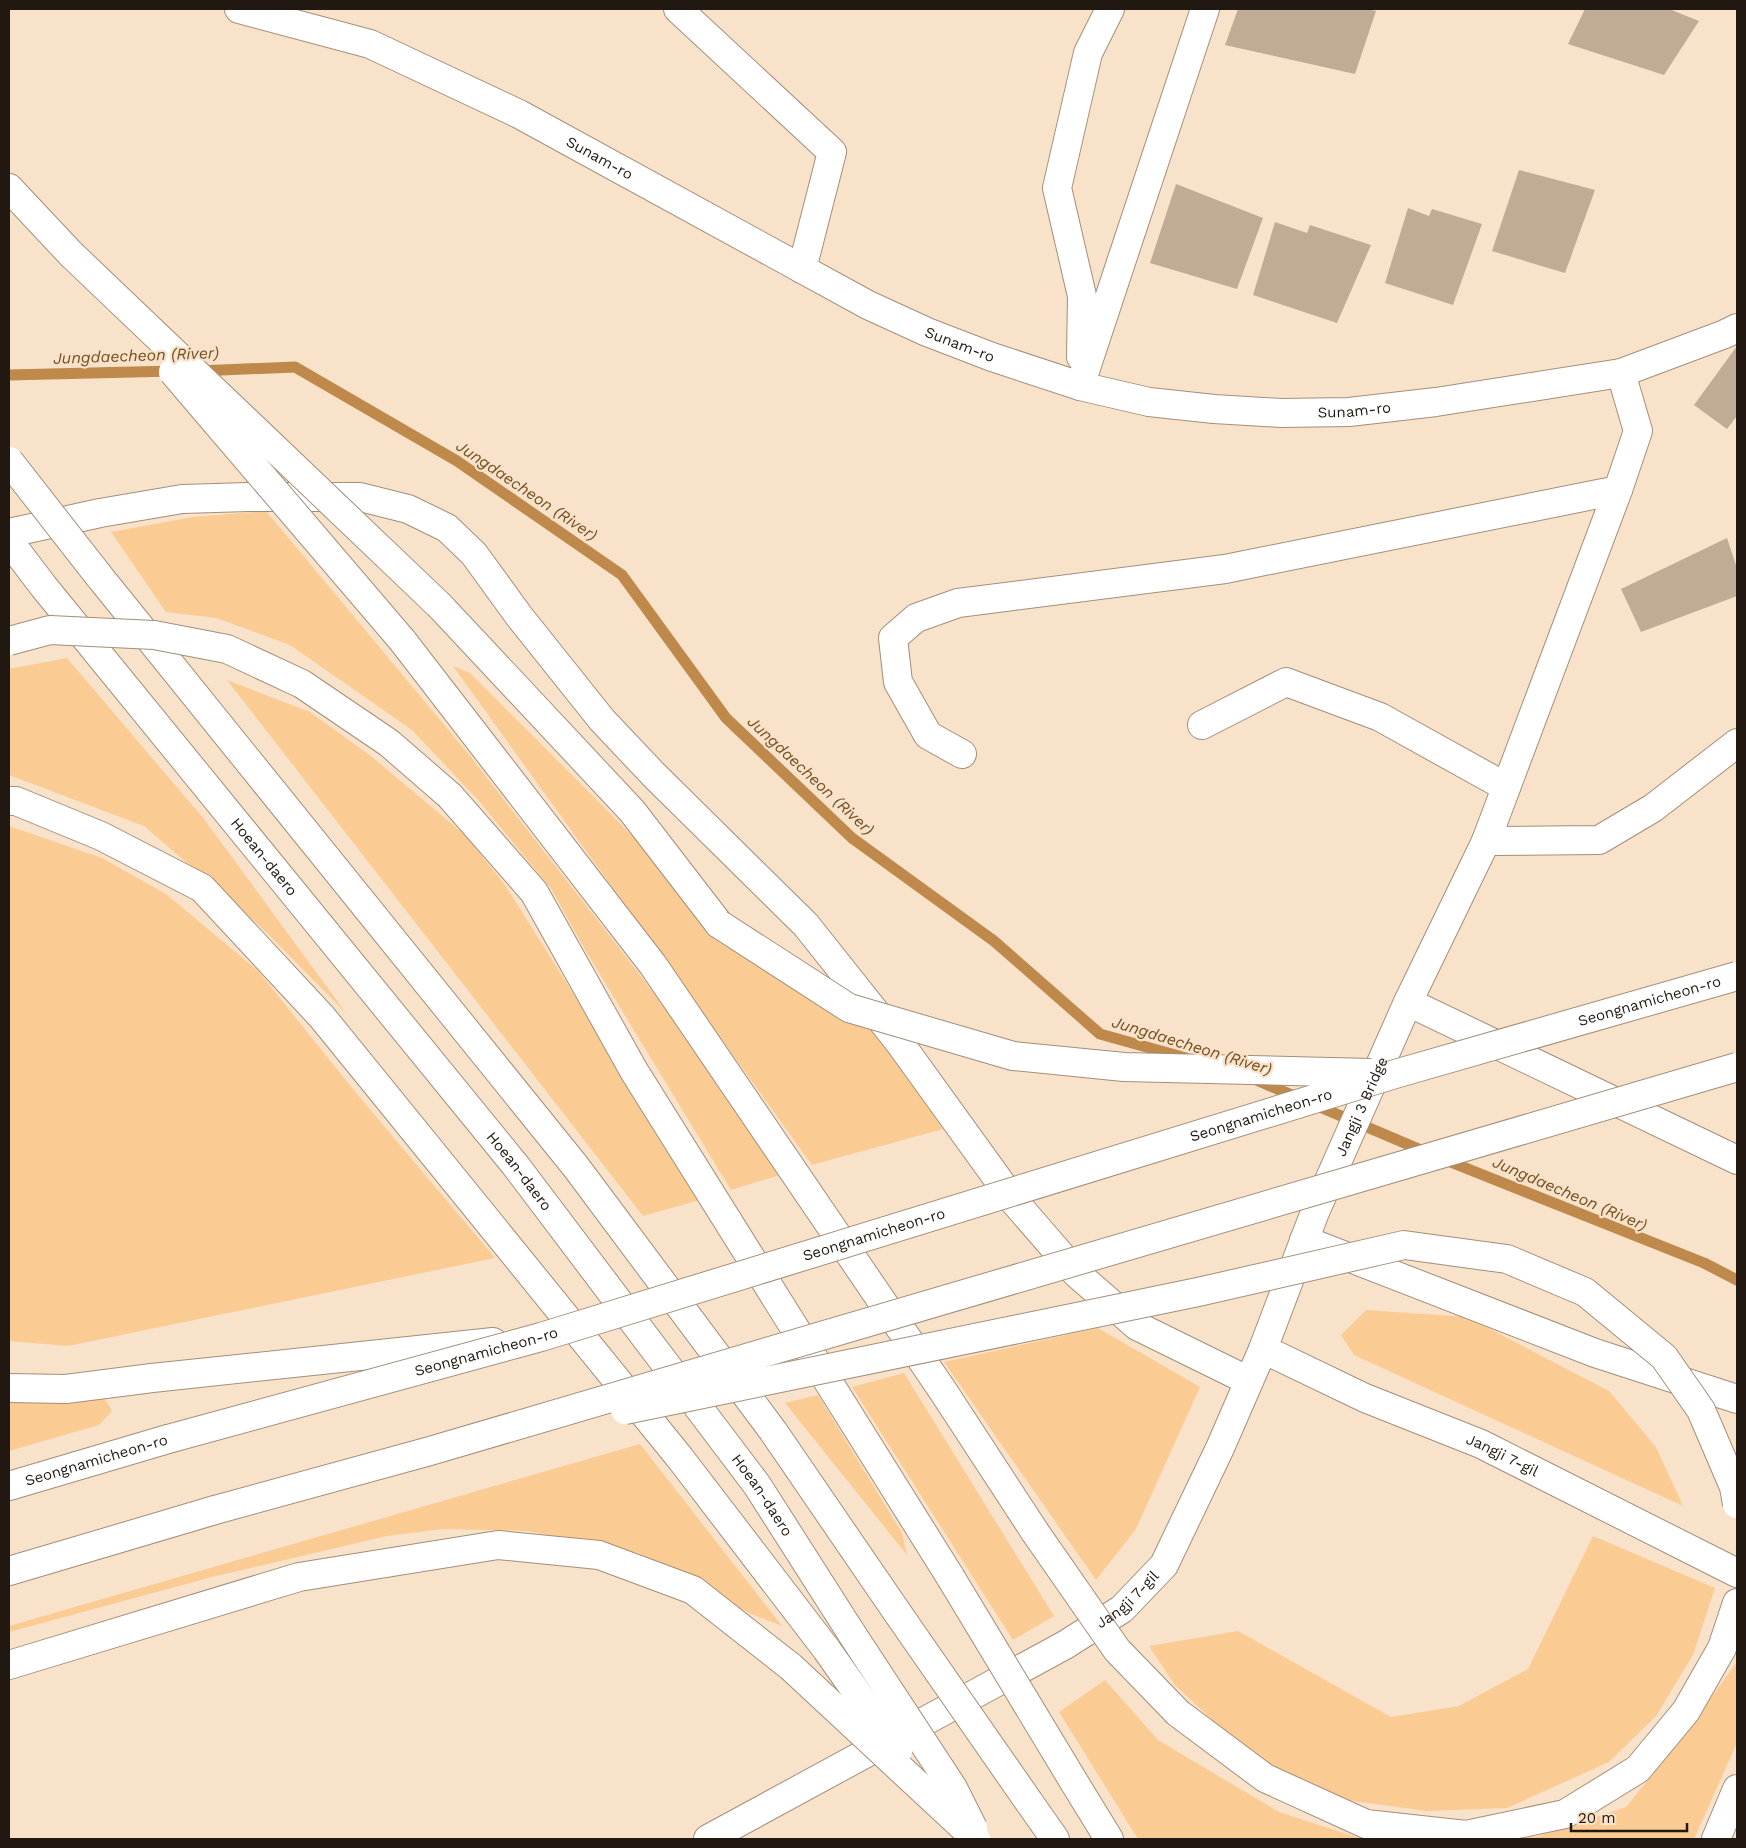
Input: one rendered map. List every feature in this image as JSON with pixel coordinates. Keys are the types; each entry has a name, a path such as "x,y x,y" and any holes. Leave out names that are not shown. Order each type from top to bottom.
{"main road":[{"name":"Sunam-ro","path":"239,9 370,44 519,114 868,305 927,332 992,357 1080,386 1150,402 1214,409 1281,413 1349,412 1436,402 1621,373 1737,328"},
{"path":"678,9 832,152 802,268"},
{"path":"1080,386 1082,296 1056,188 1088,53 1110,9"},
{"path":"1080,386 1205,9"},
{"path":"9,188 71,254 402,640 653,965 938,1383 1035,1532 1117,1650 1178,1713 1264,1778 1366,1824 1466,1835 1565,1814 1638,1769 1686,1711 1722,1648 1737,1602"},
{"path":"71,254 440,606 632,811 720,924 849,1008 1013,1056 1124,1067 1394,1074"},
{"name":"Jangji 3 Bridge","path":"1315,1212 1408,1002 1486,841 1618,490 1638,431 1621,373"},
{"path":"9,461 99,576 576,1168 773,1431 1054,1839"},
{"path":"962,754 928,735 898,682 893,638 916,618 958,603 1225,569 1618,490"},
{"path":"9,533 100,513 182,499 248,497 360,497 408,509 447,528 474,554 519,616 602,720 654,775 806,925 898,1042 1013,1200 1077,1274 1137,1326 1249,1381"},
{"name":"Hoean-daero","path":"9,540 44,587 516,1166 758,1485 852,1634 953,1788 977,1839"},
{"path":"9,640 50,630 154,635 227,649 302,684 388,743 450,796 534,892 634,1071 951,1578 1109,1839"},
{"path":"1202,724 1286,682 1380,717 1506,787"},
{"path":"1486,841 1599,840 1653,808 1737,742"},
{"path":"9,800 16,801 100,836 202,888 322,1017 680,1458 827,1650 926,1790 977,1839"},
{"name":"Seongnamicheon-ro","path":"9,1486 168,1439 541,1337 1394,1074 1737,976"},
{"path":"1408,1002 1737,1160"},
{"path":"9,1571 215,1510 430,1451 1737,1067"},
{"name":"Jangji 7-gil","path":"708,1839 1065,1645 1122,1609 1164,1565 1220,1448 1264,1349 1315,1212"},
{"path":"1304,1240 1595,1353 1737,1399"},
{"path":"430,1451 1198,1292 1404,1245 1507,1259 1586,1292 1664,1357 1701,1410 1734,1487 1737,1504"},
{"path":"9,1388 66,1389 152,1378 541,1337"},
{"name":"Jangji 7-gil","path":"1264,1349 1365,1398 1481,1444 1737,1573"},
{"path":"9,1665 299,1577 498,1545 599,1555 693,1590 791,1668 977,1839"},
{"path":"1716,1839 1737,1789"}],"shaded area":[{"path":"266,511 470,756 685,1033 783,1174 731,1190 587,953 550,887 478,800 412,730 290,645 216,618 166,612 111,532 193,517"},
{"path":"67,658 204,819 346,1013 260,926 144,826 9,775 9,669"},
{"path":"453,666 470,673 720,926 868,1017 943,1129 812,1165"},
{"path":"227,680 310,712 372,757 465,835 505,885 700,1200 643,1216"},
{"path":"9,826 102,858 166,894 258,971 357,1094 495,1258 68,1346 9,1341"},
{"path":"1366,1310 1467,1317 1609,1391 1656,1447 1683,1506 1354,1355 1341,1335"},
{"path":"1098,1328 1200,1387 1136,1529 1096,1580 944,1362"},
{"path":"904,1373 1054,1616 1013,1640 852,1387"},
{"path":"818,1395 902,1533 907,1555 785,1403"},
{"path":"104,1398 112,1411 99,1425 9,1451 9,1401"},
{"path":"640,1444 782,1626 749,1613 638,1553 527,1531 443,1529 387,1536 212,1577 9,1632 9,1626"},
{"path":"1593,1536 1715,1588 1693,1655 1656,1716 1609,1762 1507,1808 1427,1811 1331,1798 1245,1751 1175,1685 1149,1646 1238,1631 1391,1717 1459,1706 1528,1669"},
{"path":"1737,1662 1737,1743 1694,1839 1519,1839 1539,1836 1626,1807 1670,1753"},
{"path":"1105,1680 1158,1740 1279,1812 1362,1839 1138,1839 1059,1712"}],"building":[{"path":"1238,9 1367,9 1376,11 1355,74 1225,45"},
{"path":"1585,9 1669,9 1699,21 1664,75 1568,44"},
{"path":"1519,170 1595,190 1565,273 1492,251"},
{"path":"1176,184 1263,218 1237,289 1150,263"},
{"path":"1408,208 1429,216 1432,209 1482,224 1453,305 1385,283"},
{"path":"1275,222 1307,233 1310,225 1371,245 1337,323 1253,295"},
{"path":"1737,346 1737,416 1727,429 1694,405"},
{"path":"1727,538 1737,568 1737,596 1641,632 1621,589"}],"waterway":[{"name":"Jungdaecheon (River)","path":"198,371 295,367 457,461 622,575 726,718 852,838 994,941 1100,1034 1186,1058"},
{"name":"Jungdaecheon (River)","path":"9,375 174,371"},
{"name":"Jungdaecheon (River)","path":"1254,1079 1428,1153"},
{"name":"Jungdaecheon (River)","path":"1443,1159 1704,1263 1737,1280"}]}
